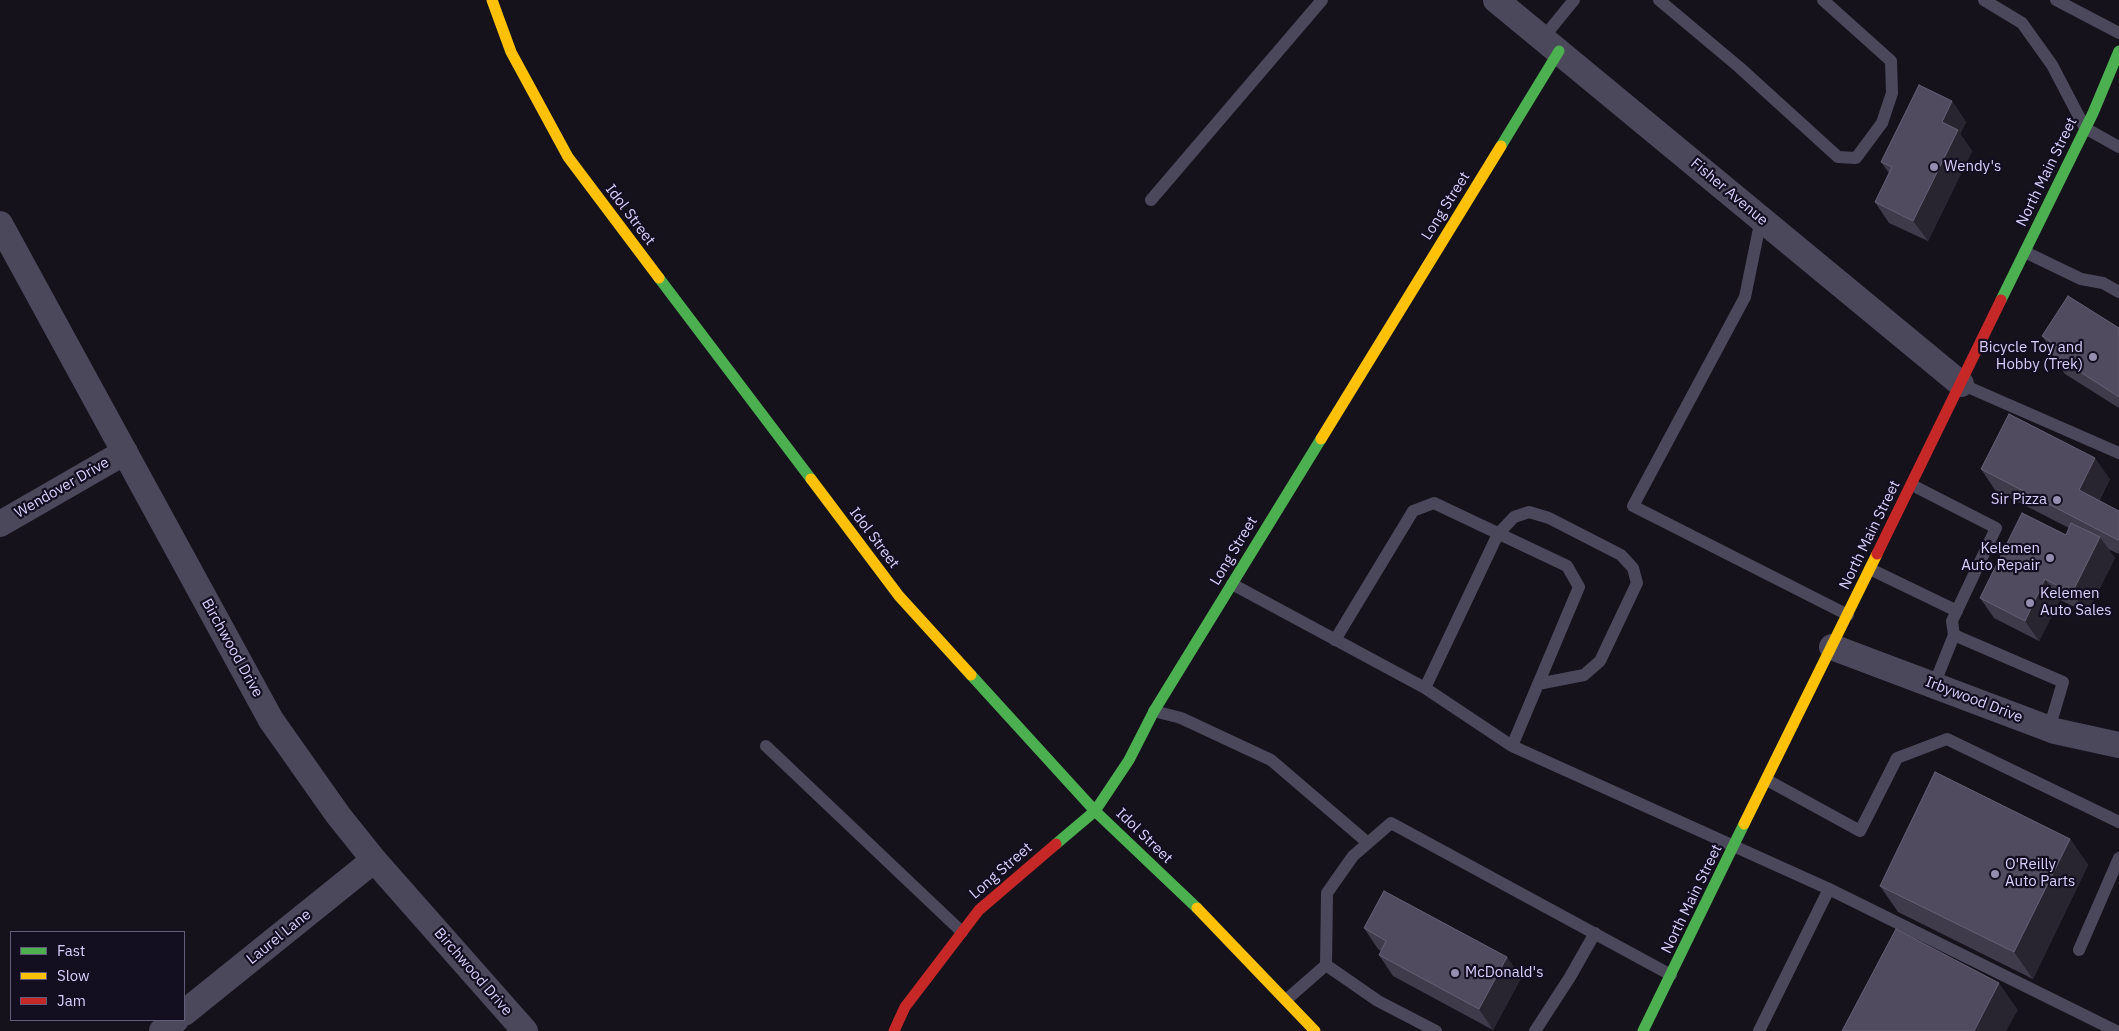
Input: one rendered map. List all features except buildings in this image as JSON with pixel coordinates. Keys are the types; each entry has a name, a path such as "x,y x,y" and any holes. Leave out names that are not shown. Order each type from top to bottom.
{"street":[{"name":"Idol Street","path":"492,0 511,52 568,157 899,596 1095,811 1216,925 1286,1000 1310,1029"},
{"name":"Fisher Avenue","path":"1496,0 1961,384"},
{"name":"Long Street","path":"894,1031 905,1007 979,910 1095,811 1130,760 1154,711 1232,584 1551,45"},
{"name":"North Main Street","path":"1642,1031 1912,485 2085,128 2119,51"},
{"name":"Birchwood Drive","path":"0,224 271,720 338,815 374,860 525,1031"},
{"name":"Wendover Drive","path":"0,524 125,452"},
{"name":"Irbywood Drive","path":"1832,647 2049,728 2119,745"},
{"name":"Laurel Lane","path":"185,1012 374,860"},
{"path":"162,1031 175,1021"}],"lane":[{"path":"1151,200 1322,0"},
{"path":"1551,45 1574,0"},
{"path":"1660,1 1739,67 1838,157 1856,158 1882,123 1892,93 1890,61 1823,0"},
{"path":"1984,0 2022,23 2052,65 2085,128 2119,147"},
{"path":"2056,0 2119,33"},
{"path":"1762,219 1745,297 1633,506 1848,615"},
{"path":"2025,252 2081,279 2103,282 2119,292"},
{"path":"1961,384 2119,453"},
{"path":"1912,485 1996,528 1952,621 1954,636 1934,685"},
{"path":"1335,640 1413,511 1434,503 1567,566 1579,587 1512,746"},
{"path":"1425,688 1498,534 1514,517 1529,512 1549,518 1622,555 1633,568 1637,583 1600,661 1584,676 1538,684"},
{"path":"1870,569 1957,611"},
{"path":"1232,584 1425,688 1512,746 1829,888 1906,932 2116,1031"},
{"path":"1954,636 2063,682 2049,728"},
{"path":"1154,711 1180,718 1271,760 1368,843"},
{"path":"1767,780 1860,831 1897,758 1947,739 2119,822"},
{"path":"766,746 962,932"},
{"path":"1286,1000 1326,965 1327,893 1352,856 1391,823 1671,975"},
{"path":"2079,950 2119,858"},
{"path":"1759,1031 1829,888"},
{"path":"1535,1031 1570,977 1595,933"},
{"path":"1326,965 1378,1001 1436,1031"}],"traffic: fast":[{"path":"1501,146 1559,51"},
{"path":"2001,300 2093,113 2119,51"},
{"path":"659,278 811,479"},
{"path":"1056,844 1095,811 1129,760 1154,711 1321,439"},
{"path":"971,675 1095,811 1197,908"},
{"path":"1643,1031 1744,824"}],"traffic: slow":[{"path":"492,0 511,52 568,157 659,278"},
{"path":"1321,439 1501,146"},
{"path":"811,479 899,596 971,675"},
{"path":"1744,824 1877,554"},
{"path":"1197,908 1315,1031"}],"traffic: jam":[{"path":"1877,554 2001,300"},
{"path":"894,1031 905,1007 979,910 1056,844"}],"place":[{"name":"Wendy's","path":"1934,167"},
{"name":"Bicycle Toy and Hobby (Trek)","path":"2093,357"},
{"name":"Sir Pizza","path":"2057,500"},
{"name":"Kelemen Auto Repair","path":"2050,558"},
{"name":"Kelemen Auto Sales","path":"2030,603"},
{"name":"O'Reilly Auto Parts","path":"1995,874"},
{"name":"McDonald's","path":"1455,973"}]}
